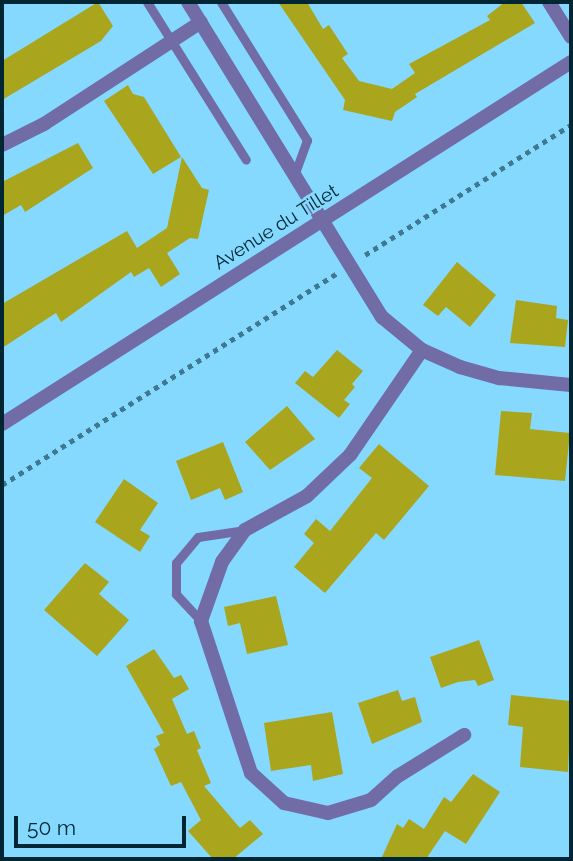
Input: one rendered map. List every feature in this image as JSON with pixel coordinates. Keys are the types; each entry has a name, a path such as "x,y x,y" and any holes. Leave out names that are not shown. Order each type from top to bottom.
{"street":[{"path":"188,2 348,266 382,317 422,350 499,378 571,385"},
{"path":"549,2 571,37"},
{"path":"2,145 44,124 201,22"},
{"name":"Avenue du Tillet","path":"2,424 571,62"},
{"path":"422,350 350,455 307,496 245,530 222,562 201,621 251,773 284,803 328,813 371,800 398,776 464,735"}],"lane":[{"path":"147,2 246,160"},
{"path":"221,2 307,140 294,174"},
{"path":"201,621 176,594 176,563 198,537 245,530"}],"path":[{"path":"2,485 571,125"}],"building":[{"path":"98,2 113,26 101,41 2,100 2,61"},
{"path":"278,2 307,2 323,29 329,25 348,54 342,58 359,81 392,89 415,73 409,64 490,20 487,16 505,2 521,2 535,23 415,94 417,97 395,112 392,121 343,110 345,100"},
{"path":"128,85 133,94 144,97 181,157 153,174 104,101"},
{"path":"78,143 93,168 25,212 21,205 2,216 2,182"},
{"path":"182,157 202,188 209,190 198,239 190,238 167,253 180,274 161,287 149,268 134,277 131,272 61,322 56,313 2,348 2,304 127,231 137,248 167,228"},
{"path":"457,262 496,295 470,327 446,307 438,316 423,305"},
{"path":"516,300 557,306 556,318 568,320 565,347 510,343"},
{"path":"337,350 363,371 352,384 355,387 344,400 350,404 339,418 295,383 305,371 313,377"},
{"path":"287,406 315,439 270,470 245,442"},
{"path":"501,411 532,413 530,429 570,433 565,481 495,475"},
{"path":"223,442 243,492 225,500 220,488 191,500 176,461"},
{"path":"379,444 429,486 384,540 376,533 325,593 294,567 314,543 304,534 316,519 330,531 372,478 359,468"},
{"path":"124,479 158,503 140,530 150,536 140,552 95,522"},
{"path":"85,563 109,582 99,594 129,620 97,656 44,610"},
{"path":"276,596 288,645 247,654 240,623 228,626 224,607"},
{"path":"479,640 494,680 478,686 475,680 441,688 430,657"},
{"path":"154,649 174,678 181,675 189,689 172,699 187,734 194,731 201,748 197,750 211,783 204,786 240,828 250,820 263,834 233,859 213,859 188,831 201,820 181,782 171,786 154,749 160,745 156,736 164,733 126,666"},
{"path":"398,690 402,701 415,697 422,722 372,744 358,703"},
{"path":"511,695 571,701 568,772 520,767 523,727 508,725"},
{"path":"332,712 343,774 313,781 311,765 271,771 264,723"},
{"path":"473,774 500,792 466,844 445,831 426,859 381,859 397,824 403,828 409,819 424,829 444,797 451,802"}]}
